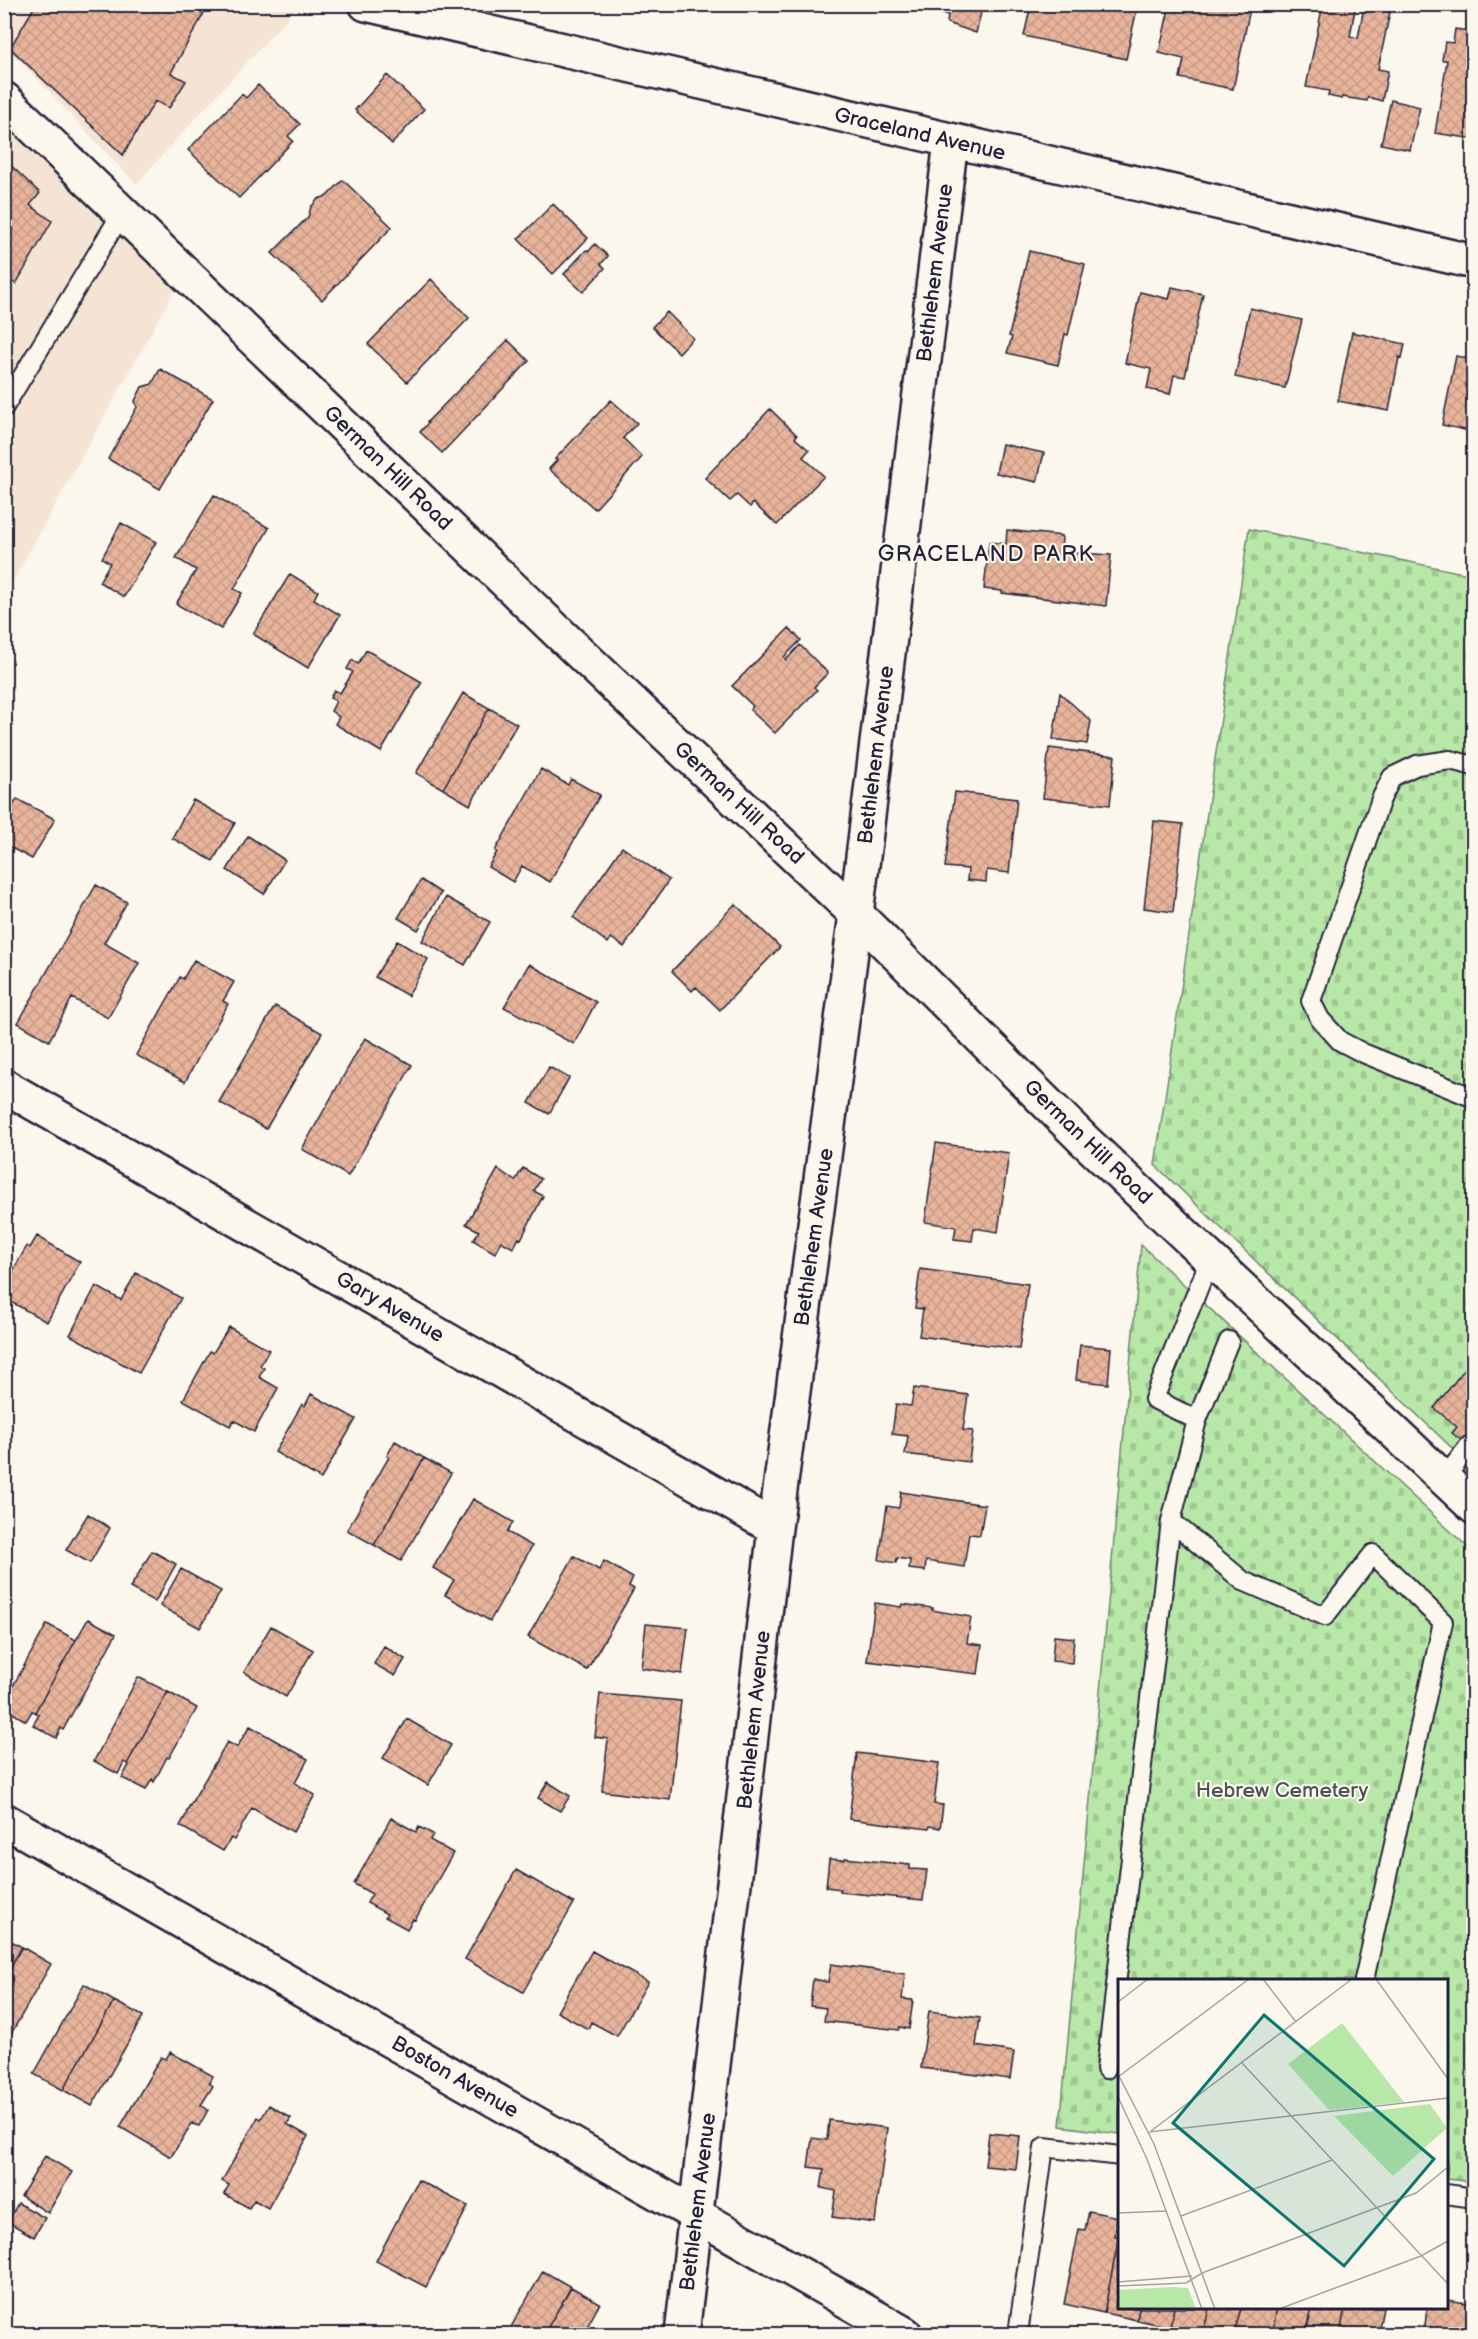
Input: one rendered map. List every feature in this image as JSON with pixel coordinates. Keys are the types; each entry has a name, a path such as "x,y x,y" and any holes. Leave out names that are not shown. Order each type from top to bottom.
{"street":[{"name":"Graceland Avenue","path":"366,4 1473,261"},
{"name":"German Hill Road","path":"4,99 552,626 856,914 1084,1140 1473,1507"},
{"name":"Bethlehem Avenue","path":"682,2334 775,1528 856,914 951,141"},
{"name":"Gary Avenue","path":"4,1086 775,1528"},
{"name":"Boston Avenue","path":"4,1820 905,2334"}],"lane":[{"path":"7,397 122,213"},
{"path":"1473,766 1450,760 1417,765 1392,777 1381,799 1311,1001 1320,1019 1340,1041 1473,1098"},
{"path":"1197,1420 1154,1399 1210,1259"},
{"path":"1106,2069 1171,1521 1197,1420 1229,1341"},
{"path":"1444,1479 1468,1446"},
{"path":"1171,1521 1243,1581 1325,1616 1373,1554 1443,1622 1364,1979"},
{"path":"1018,2334 1044,2147 1118,2156"},
{"path":"1448,2194 1473,2198"}],"shaded area":[{"path":"5,5 299,5 136,184 5,45"},
{"path":"5,118 177,286 5,595"}],"green space":[{"path":"1249,529 1473,575 1473,1468 1155,1165"},
{"name":"Hebrew Cemetery","path":"1141,1245 1473,1552 1473,2182 1448,2179 1448,1979 1118,1979 1118,2134 1060,2126"}],"building":[{"path":"36,4 169,4 204,13 171,73 186,81 169,108 155,101 123,155 10,48"},
{"path":"844,4 868,4 867,10"},
{"path":"928,4 983,4 976,33 947,23 948,15 926,10"},
{"path":"1031,4 1138,4 1126,59 1024,36"},
{"path":"1170,4 1251,4 1233,89 1180,78 1184,59 1159,53"},
{"path":"1323,4 1356,4 1350,36 1358,38 1364,7 1390,12 1378,69 1388,71 1382,101 1368,97 1367,101 1342,97 1342,99 1328,96 1329,91 1306,87"},
{"path":"1455,29 1474,32 1474,139 1435,133 1447,60 1442,60 1445,42 1453,43"},
{"path":"387,75 424,109 392,144 355,110"},
{"path":"258,85 300,124 288,136 293,141 239,198 188,150 242,94 246,98"},
{"path":"1391,100 1420,107 1410,150 1381,144"},
{"path":"4,159 40,193 30,205 52,221 16,284 4,277"},
{"path":"343,180 392,227 322,300 272,253 308,217 311,207 318,199 327,196"},
{"path":"553,204 588,238 553,274 518,239"},
{"path":"595,244 608,256 601,264 605,268 583,292 564,274 586,250 589,251"},
{"path":"1029,251 1085,264 1068,335 1065,334 1058,365 1007,353"},
{"path":"431,279 469,318 407,382 368,344"},
{"path":"1172,287 1203,294 1185,377 1174,375 1170,394 1147,389 1151,369 1125,363 1140,292 1169,299"},
{"path":"1250,308 1302,320 1285,388 1235,377"},
{"path":"667,312 693,338 679,353 652,327"},
{"path":"1352,332 1405,344 1402,358 1399,357 1389,411 1338,401"},
{"path":"508,340 529,361 442,453 420,432 427,422"},
{"path":"1456,356 1474,360 1474,432 1442,425"},
{"path":"160,369 213,399 160,489 108,459 137,407 135,401 142,387 152,384"},
{"path":"611,400 637,423 623,438 642,457 595,509 549,469 557,460 555,459"},
{"path":"770,409 797,435 795,438 809,450 803,457 824,476 777,525 753,503 750,507 737,495 730,501 705,478"},
{"path":"1002,444 1044,453 1037,482 996,473"},
{"path":"214,495 269,528 234,589 242,593 221,629 176,604 196,570 176,558"},
{"path":"121,523 156,542 124,597 99,582 110,563 102,558"},
{"path":"1007,530 1062,536 1061,552 1111,555 1106,606 984,589 989,542 1006,544"},
{"path":"290,574 318,591 314,599 340,615 308,668 253,634"},
{"path":"789,628 801,640 784,657 786,660 800,645 828,673 814,687 817,690 775,733 750,710 753,706 732,686"},
{"path":"366,650 422,682 381,752 335,724 339,717 331,711 336,701 330,698 334,690 340,693 353,672 347,669 352,660 358,664"},
{"path":"463,693 489,708 443,789 416,773"},
{"path":"1060,693 1091,721 1087,744 1053,739"},
{"path":"489,708 517,724 470,805 443,789"},
{"path":"1049,748 1115,756 1110,805 1043,798"},
{"path":"541,769 568,785 571,779 600,795 550,882 522,866 513,882 488,867"},
{"path":"955,792 1017,799 1009,873 987,870 986,882 967,880 968,869 945,867"},
{"path":"17,799 55,819 32,859 4,844 4,821"},
{"path":"193,800 235,823 213,861 172,838"},
{"path":"1154,821 1183,824 1173,912 1144,908"},
{"path":"248,836 285,860 264,894 227,870"},
{"path":"622,847 669,880 624,947 611,938 608,943 573,917"},
{"path":"421,880 441,893 418,930 398,918"},
{"path":"96,885 127,902 104,943 139,963 108,1018 72,998 49,1041 18,1023"},
{"path":"446,897 490,922 465,965 422,941"},
{"path":"735,904 780,947 720,1010 696,987 692,991 672,971"},
{"path":"397,941 428,959 408,996 375,977"},
{"path":"194,960 234,982 223,1001 228,1004 185,1082 136,1055 180,977 183,979"},
{"path":"529,964 596,1002 574,1044 504,1007"},
{"path":"275,1006 322,1033 266,1129 219,1102"},
{"path":"365,1038 412,1065 348,1176 302,1149"},
{"path":"549,1067 569,1078 549,1114 529,1103"},
{"path":"936,1143 1009,1153 998,1232 974,1228 972,1241 954,1239 956,1227 925,1222"},
{"path":"523,1168 541,1179 534,1191 543,1196 521,1239 519,1238 513,1248 501,1241 495,1253 473,1240 479,1231 466,1224 498,1169 515,1181"},
{"path":"37,1236 80,1262 47,1322 4,1298 4,1286 27,1246 30,1248"},
{"path":"920,1269 1028,1284 1019,1349 919,1336 923,1309 915,1308"},
{"path":"136,1273 181,1298 139,1373 70,1335 96,1286 121,1300"},
{"path":"229,1327 269,1350 260,1366 264,1368 259,1377 278,1388 254,1432 234,1420 230,1426 183,1400 210,1351 213,1353"},
{"path":"1080,1345 1111,1348 1108,1384 1076,1380"},
{"path":"1471,1361 1474,1363 1474,1450 1452,1433 1457,1427 1434,1408"},
{"path":"914,1388 968,1395 963,1430 973,1431 969,1462 905,1454 908,1436 892,1434 896,1404 911,1406"},
{"path":"311,1394 356,1419 321,1479 275,1452 302,1404 305,1406"},
{"path":"395,1441 424,1458 374,1545 347,1530 389,1457 387,1456"},
{"path":"424,1458 451,1473 401,1561 374,1545"},
{"path":"901,1492 985,1505 980,1535 969,1534 964,1567 926,1561 925,1571 909,1569 910,1560 897,1558 896,1563 879,1560 887,1506 899,1508"},
{"path":"473,1499 513,1522 507,1532 532,1546 490,1621 445,1595 454,1580 433,1568"},
{"path":"88,1514 110,1528 90,1563 66,1550"},
{"path":"152,1551 176,1564 155,1602 130,1588"},
{"path":"574,1556 599,1570 604,1561 633,1578 629,1586 634,1589 587,1670 528,1637"},
{"path":"181,1569 221,1591 200,1628 160,1606"},
{"path":"4,1599 13,1604 4,1620"},
{"path":"875,1603 933,1608 932,1610 971,1617 967,1643 982,1645 978,1674 867,1661"},
{"path":"88,1619 116,1634 63,1730 61,1728 56,1738 33,1725 39,1715 35,1712"},
{"path":"47,1624 76,1640 35,1712 32,1711 26,1721 4,1708 10,1699 7,1697"},
{"path":"646,1624 688,1628 682,1674 641,1668"},
{"path":"271,1626 313,1650 286,1697 244,1672"},
{"path":"1054,1636 1074,1638 1072,1663 1052,1661"},
{"path":"384,1646 405,1659 395,1676 374,1664"},
{"path":"138,1677 168,1692 127,1764 124,1762 118,1774 94,1761"},
{"path":"168,1692 197,1708 169,1758 167,1757 154,1782 152,1779 146,1790 122,1778 129,1765 127,1764"},
{"path":"600,1694 681,1701 670,1800 602,1791 608,1739 595,1737"},
{"path":"407,1719 451,1745 428,1785 383,1758"},
{"path":"250,1726 308,1759 295,1783 315,1795 293,1832 252,1808 234,1840 231,1838 223,1851 180,1826 227,1742 237,1747"},
{"path":"857,1753 939,1763 934,1804 943,1805 940,1828 930,1826 929,1829 849,1819"},
{"path":"548,1782 570,1796 560,1811 538,1798"},
{"path":"391,1818 416,1832 419,1827 433,1834 430,1840 453,1853 415,1920 413,1919 407,1929 385,1917 387,1914 367,1903 372,1894 354,1884"},
{"path":"845,1858 910,1865 910,1869 927,1870 923,1900 840,1892 841,1889 826,1887 829,1859 845,1860"},
{"path":"516,1870 574,1903 523,1992 465,1959"},
{"path":"4,1937 22,1947 4,1978"},
{"path":"22,1947 51,1964 4,2046 4,1978"},
{"path":"592,1951 648,1982 617,2036 591,2022 588,2029 557,2012"},
{"path":"831,1964 905,1974 902,1999 913,2000 909,2029 900,2027 899,2030 824,2021 826,2008 810,2006 813,1979 828,1982"},
{"path":"84,1984 114,2001 63,2090 34,2074"},
{"path":"114,2001 143,2016 92,2106 63,2090"},
{"path":"929,2011 980,2018 976,2046 1014,2052 1010,2079 921,2068"},
{"path":"170,2052 213,2076 209,2083 213,2086 201,2105 208,2110 199,2126 192,2123 171,2157 120,2127 161,2057 166,2059"},
{"path":"269,2105 291,2118 287,2124 308,2136 268,2208 254,2200 249,2208 224,2194 229,2185 222,2181 258,2117 261,2119"},
{"path":"829,2120 887,2128 875,2223 832,2217 836,2191 821,2188 824,2169 808,2167 812,2138 827,2140"},
{"path":"989,2133 1020,2136 1016,2169 985,2166"},
{"path":"45,2156 72,2172 48,2213 21,2196"},
{"path":"418,2180 468,2206 426,2287 376,2261"},
{"path":"18,2203 45,2218 34,2237 8,2222"},
{"path":"1089,2211 1118,2217 1115,2236 1118,2236 1118,2241 1104,2313 1064,2304 1079,2229 1085,2230"},
{"path":"1118,2241 1118,2309 1139,2309 1137,2320 1104,2313"},
{"path":"543,2271 571,2287 544,2334 507,2334"},
{"path":"571,2287 600,2303 583,2334 544,2334"},
{"path":"1448,2300 1474,2304 1474,2334 1424,2334 1427,2309 1448,2309"},
{"path":"1139,2309 1174,2309 1170,2327 1137,2320"},
{"path":"1174,2309 1209,2309 1203,2334 1170,2327"},
{"path":"1209,2309 1241,2309 1234,2334 1203,2334"},
{"path":"1241,2309 1277,2309 1272,2334 1234,2334"},
{"path":"1277,2309 1312,2309 1306,2334 1272,2334"},
{"path":"1312,2309 1345,2309 1340,2334 1306,2334"},
{"path":"1345,2309 1383,2309 1378,2334 1340,2334"}],"district":[{"name":"GRACELAND PARK","path":"986,554"}]}
